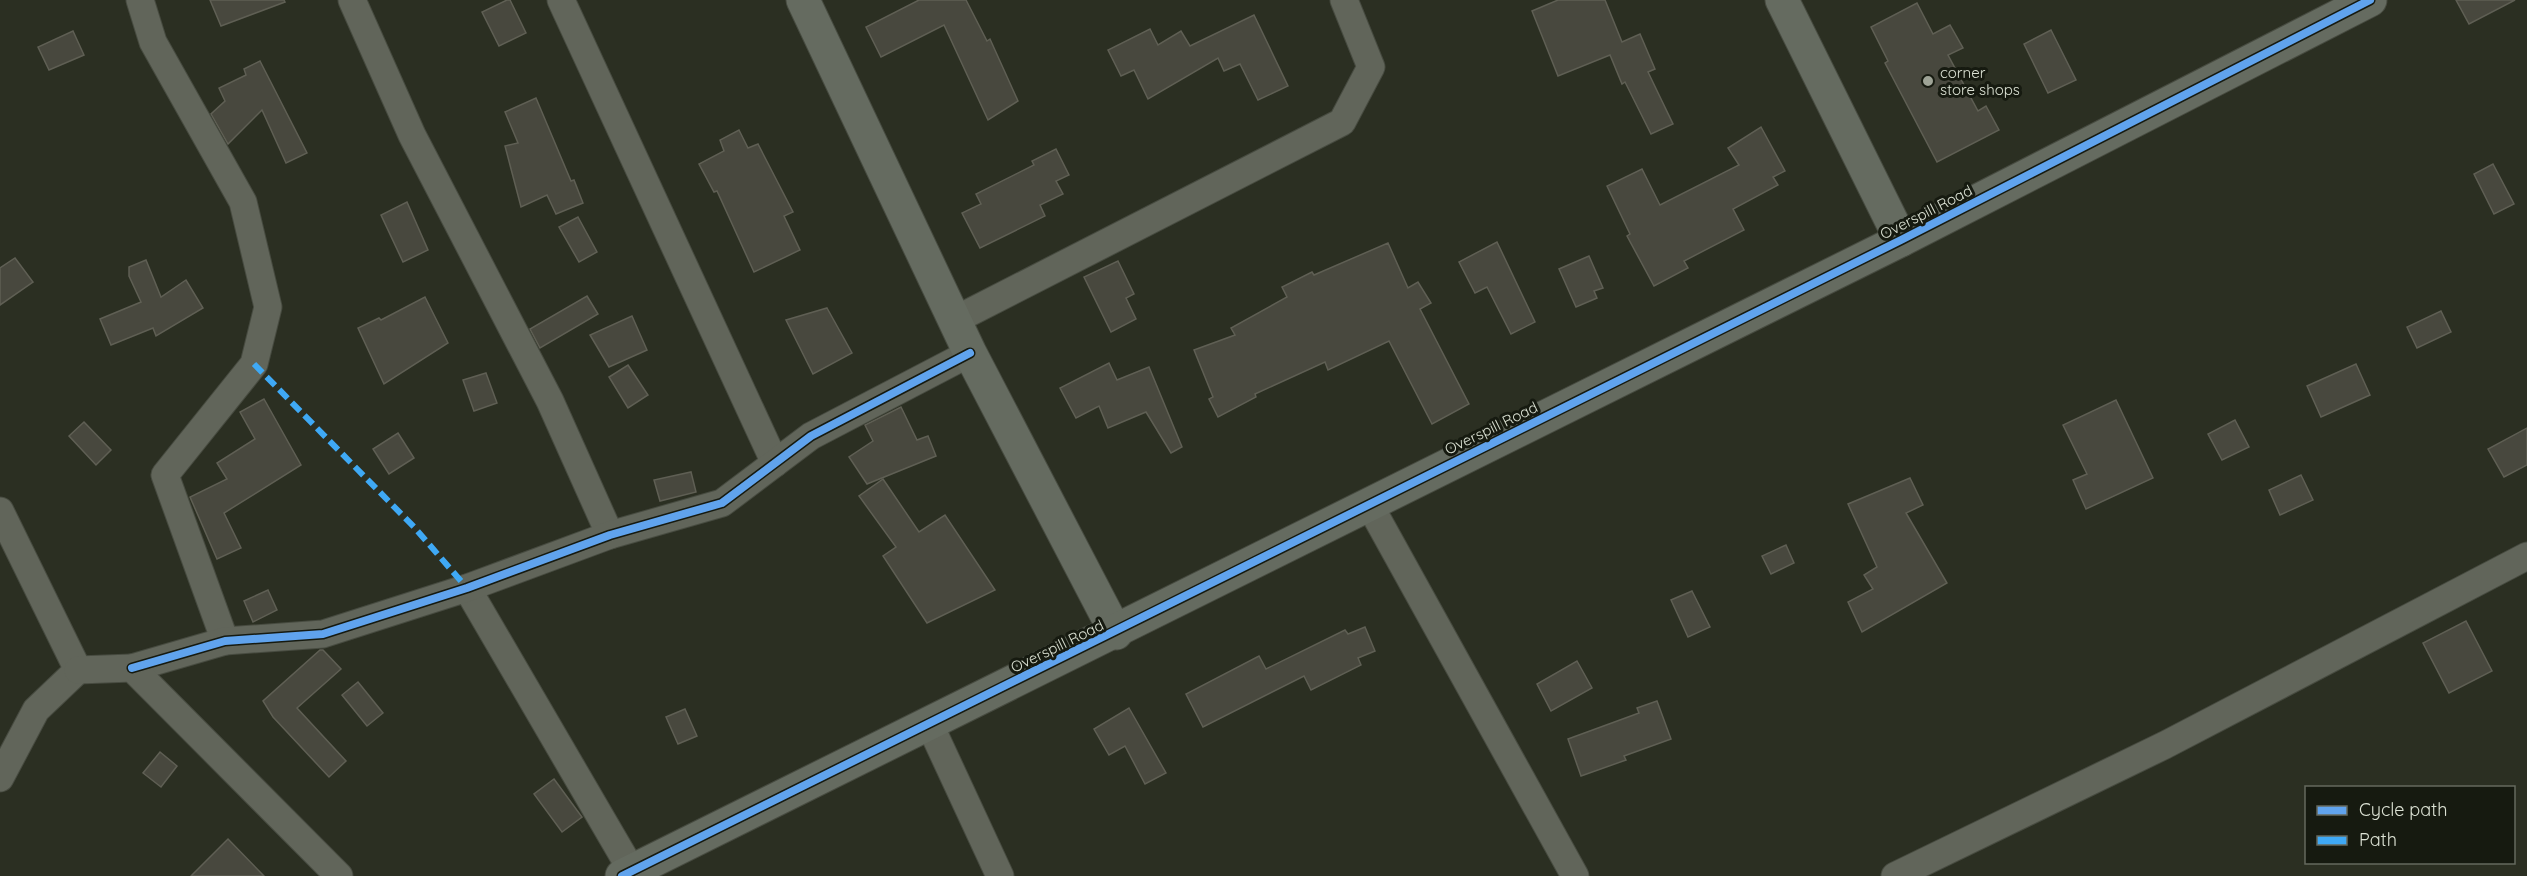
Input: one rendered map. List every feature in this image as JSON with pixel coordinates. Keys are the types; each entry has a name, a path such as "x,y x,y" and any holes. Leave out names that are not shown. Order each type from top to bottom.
{"street":[{"path":"140,0 153,42 243,202 268,307 254,364 165,475 225,641"},
{"path":"352,0 412,135 550,401 610,535"},
{"path":"561,0 775,463"},
{"path":"802,0 970,353 1116,633"},
{"path":"955,320 1342,122 1371,67 1344,0"},
{"path":"1782,0 1902,240"},
{"name":"Overspill Road","path":"627,873 1116,633 1369,504 1902,240 2370,0"},
{"path":"0,778 36,710 78,670 132,668 225,641 323,634 467,588 610,535 722,503 810,436 970,353"},
{"path":"1369,504 1575,876"},
{"path":"0,512 78,670"},
{"path":"1895,876 2165,745 2527,556"},
{"path":"467,588 627,873"},
{"path":"132,668 339,876"},
{"path":"929,723 1000,876"}],"building":[{"path":"210,0 284,0 285,2 221,26"},
{"path":"510,0 526,33 499,46 482,12"},
{"path":"919,0 966,0 987,41 990,39 1018,101 988,120 944,25 881,57 866,27"},
{"path":"1558,0 1605,0 1622,42 1640,34 1655,69 1648,72 1673,124 1651,134 1625,82 1622,84 1610,55 1558,76 1532,11"},
{"path":"2456,0 2515,0 2469,24"},
{"name":"corner store shops","path":"1917,3 1933,34 1950,25 1963,48 1948,55 1978,111 1986,106 1999,130 1937,162 1885,63 1888,61 1871,27"},
{"path":"1254,15 1288,86 1258,100 1240,64 1224,71 1218,58 1148,99 1134,70 1121,76 1108,50 1150,29 1158,45 1181,31 1190,46"},
{"path":"2051,30 2076,80 2048,93 2024,44"},
{"path":"73,31 84,55 49,70 38,47"},
{"path":"260,61 307,153 286,163 262,110 228,144 211,114 225,101 219,88 246,75 244,69"},
{"path":"536,98 571,181 574,180 583,203 556,214 547,195 521,207 505,146 518,143 505,112"},
{"path":"1761,127 1785,171 1773,177 1778,185 1733,209 1744,230 1684,261 1688,268 1654,286 1627,236 1630,234 1607,186 1642,169 1660,205 1739,165 1728,148"},
{"path":"739,130 748,148 758,144 793,212 784,216 800,250 754,272 717,191 714,192 699,164 724,151 720,140"},
{"path":"1056,149 1069,175 1056,181 1063,194 1040,205 1045,216 980,248 962,213 981,204 976,194 1034,165 1032,161"},
{"path":"2493,164 2514,204 2494,214 2474,174"},
{"path":"407,202 428,250 403,262 381,215"},
{"path":"578,217 597,252 579,262 559,227"},
{"path":"1497,242 1535,322 1511,334 1487,287 1475,293 1459,262"},
{"path":"1388,243 1408,288 1418,282 1431,303 1420,309 1469,404 1432,424 1389,341 1328,370 1325,362 1255,394 1256,397 1218,417 1209,399 1213,397 1194,350 1235,335 1231,328 1287,297 1282,287 1312,272 1314,275"},
{"path":"1589,256 1603,288 1594,291 1597,298 1576,307 1559,269"},
{"path":"15,258 33,282 0,305 0,268"},
{"path":"146,260 161,297 186,280 203,308 156,336 153,328 111,345 100,319 141,302 129,276 129,267"},
{"path":"1118,261 1134,294 1126,298 1136,319 1111,332 1084,277"},
{"path":"587,296 598,314 540,348 530,329"},
{"path":"425,297 448,343 384,384 358,328 379,318 381,320"},
{"path":"827,308 852,353 813,374 786,320"},
{"path":"2441,311 2451,332 2417,348 2407,327"},
{"path":"632,316 647,350 609,367 590,335"},
{"path":"1109,363 1117,380 1149,367 1182,447 1171,453 1146,412 1108,428 1099,406 1076,418 1060,388"},
{"path":"2356,364 2370,395 2321,417 2307,386"},
{"path":"628,365 648,395 628,408 609,377"},
{"path":"486,373 497,403 474,411 463,380"},
{"path":"264,399 301,465 224,513 241,548 217,559 190,497 227,479 217,463 255,439 240,412"},
{"path":"2116,400 2153,478 2086,509 2073,480 2087,474 2063,425"},
{"path":"901,407 917,440 928,436 936,456 867,484 849,457 873,441 865,425"},
{"path":"2235,420 2249,447 2222,460 2208,434"},
{"path":"84,422 111,450 96,465 69,436"},
{"path":"2527,428 2527,465 2504,477 2488,449"},
{"path":"398,433 414,458 389,474 373,449"},
{"path":"691,472 696,492 660,501 654,480"},
{"path":"2301,475 2313,500 2280,515 2269,490"},
{"path":"1910,478 1923,505 1906,513 1947,583 1862,632 1848,602 1873,589 1864,575 1877,567 1848,504"},
{"path":"883,479 919,532 945,515 995,590 927,623 883,556 896,547 859,496"},
{"path":"1786,545 1794,563 1771,574 1762,556"},
{"path":"268,590 277,610 253,622 244,601"},
{"path":"1692,591 1710,627 1688,637 1671,600"},
{"path":"2466,621 2492,671 2449,693 2423,643"},
{"path":"1365,627 1375,651 1358,658 1361,665 1311,690 1304,676 1203,727 1186,694 1259,656 1266,669 1345,630 1348,634"},
{"path":"320,650 323,650 341,669 297,708 346,761 329,777 273,717 263,701"},
{"path":"1577,661 1592,688 1551,711 1537,684"},
{"path":"358,682 383,713 367,726 342,695"},
{"path":"1657,701 1671,739 1624,756 1626,760 1581,776 1568,739 1639,713 1637,708"},
{"path":"1129,708 1166,773 1145,784 1125,746 1109,755 1094,729"},
{"path":"685,709 697,736 678,744 666,717"},
{"path":"160,752 177,766 161,787 143,773"},
{"path":"554,779 582,817 562,832 534,794"},
{"path":"228,839 264,876 191,876"}],"marked path":[{"path":"254,364 414,527 467,588"}],"cycle path":[{"path":"622,876 1901,240 2370,0"},
{"path":"132,668 225,641 323,634 467,588 610,535 722,503 811,436 970,353"}],"place":[{"name":"corner store shops","path":"1928,81"}]}
